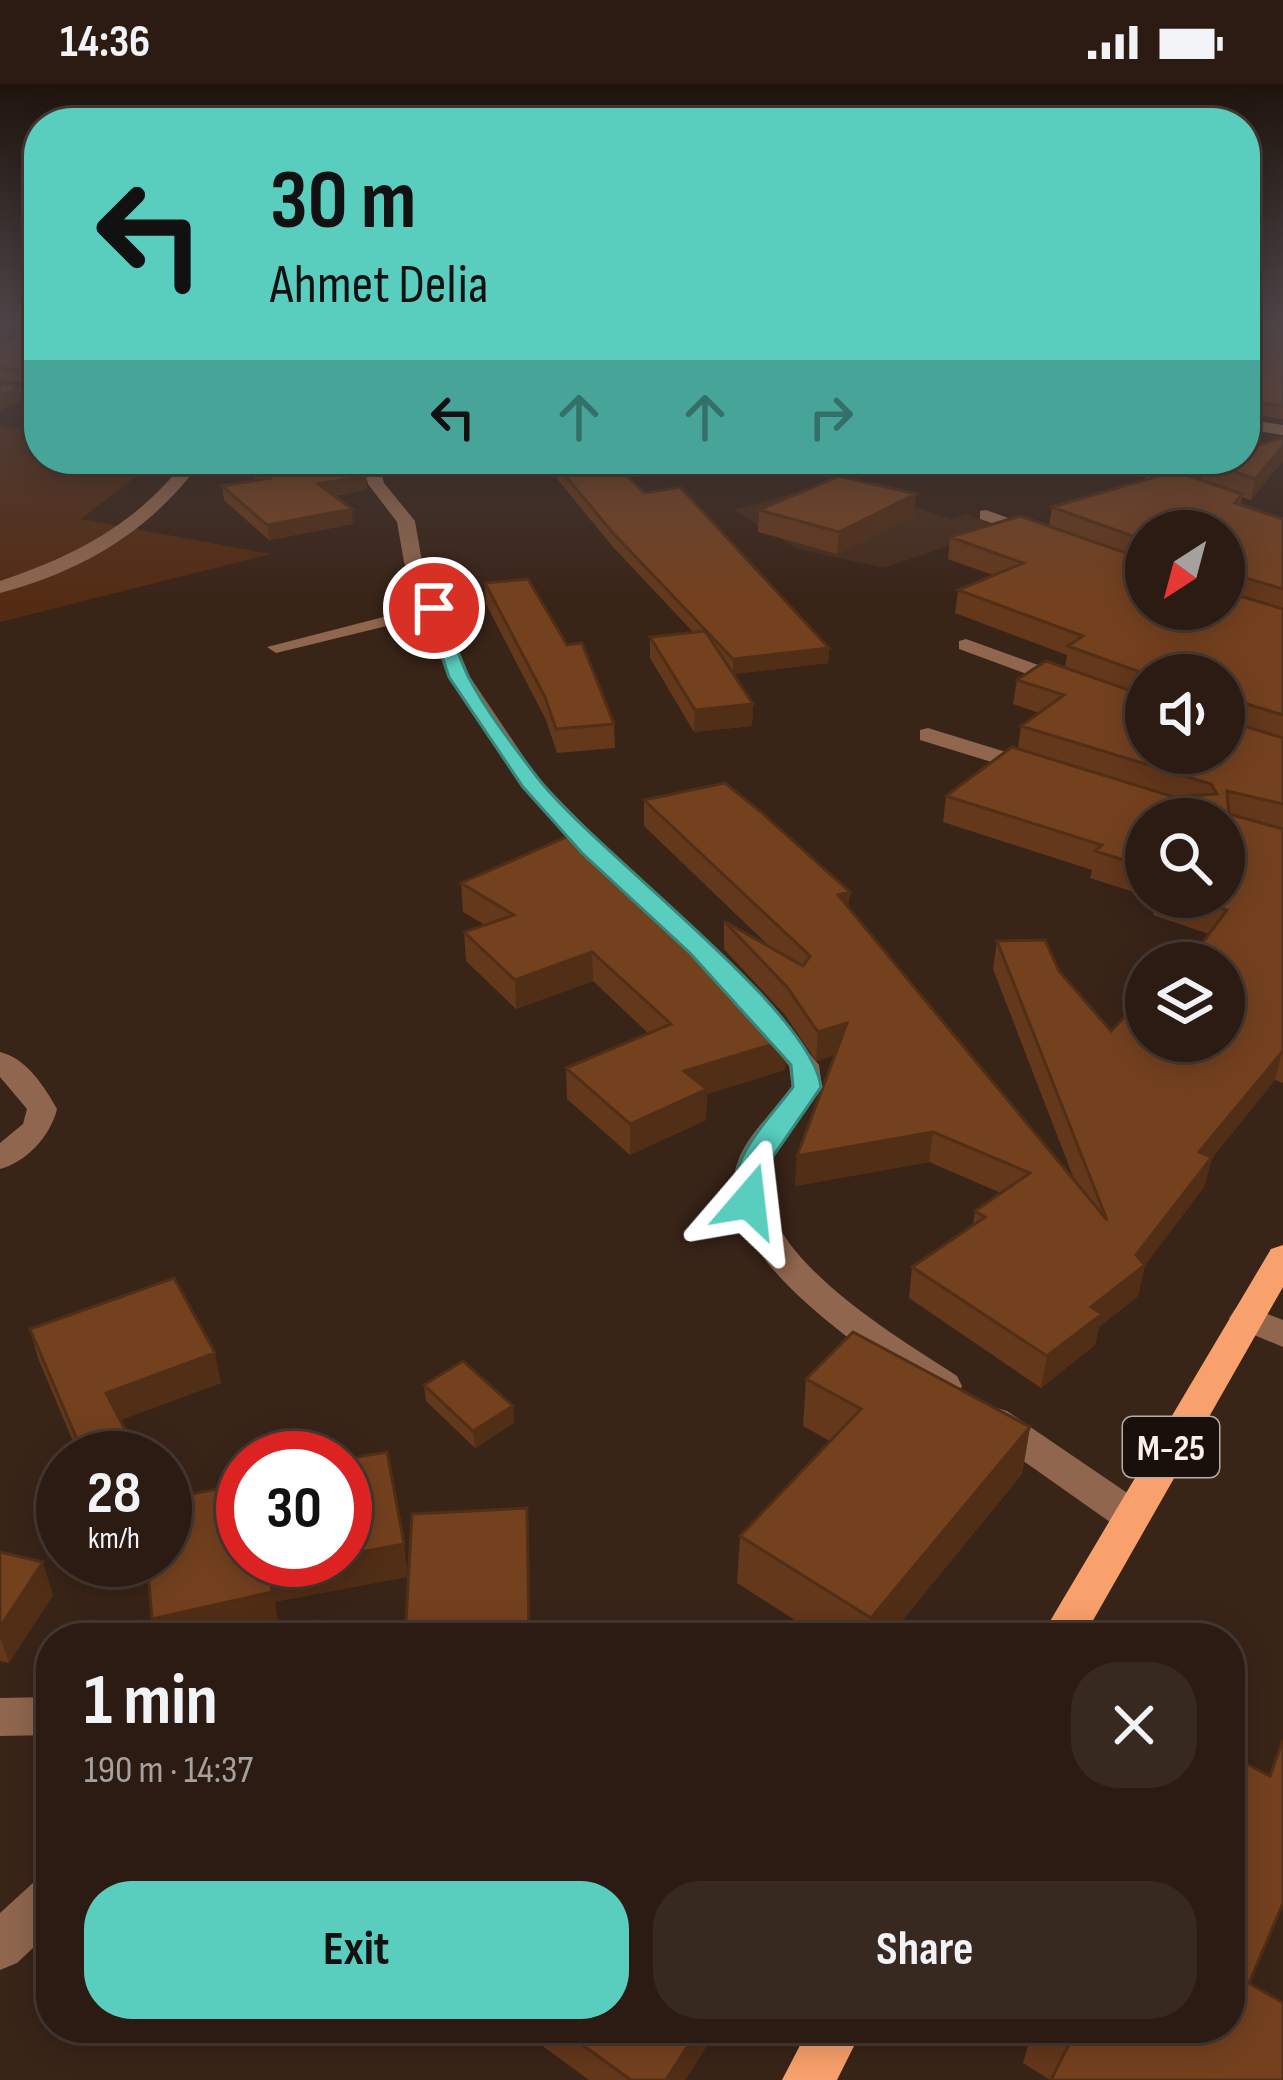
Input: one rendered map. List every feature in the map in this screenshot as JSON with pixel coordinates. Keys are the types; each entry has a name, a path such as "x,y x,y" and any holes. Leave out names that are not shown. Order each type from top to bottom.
{"main road":[{"name":"M-25","path":"1070,1623 1283,1257"},
{"path":"808,2080 829,2043"}],"street":[{"path":"0,587 120,537 160,507 184,474"},
{"path":"373,474 406,521 413,562 459,677 487,724 530,783 637,891"},
{"path":"1149,474 1218,498"},
{"path":"986,515 1061,543"},
{"path":"966,645 1125,704"},
{"path":"928,735 1061,777"},
{"path":"742,993 795,1051 804,1065 807,1087 752,1164 749,1201 771,1242 810,1287 1131,1516"},
{"path":"0,1060 32,1091 42,1109 38,1128 0,1159"},
{"path":"1247,1318 1283,1334"},
{"path":"0,1718 36,1717"},
{"path":"0,1946 36,1912"}],"lane":[{"path":"276,647 434,608"}],"shaded area":[{"path":"0,427 24,429 24,474 140,474 81,519 271,554 0,622"},
{"path":"840,481 951,519 966,514 1001,528 884,568 797,549 734,510"}],"building":[{"path":"1283,438 1283,446 1260,473 1260,445"},
{"path":"265,474 365,476 318,484 352,509 267,525 222,486 270,478"},
{"path":"564,474 625,474 645,493 680,487 829,648 733,659"},
{"path":"1165,474 1184,474 1242,494 1235,503 1283,519 1283,589 1245,578 1245,510 1125,510 1125,533 1052,507"},
{"path":"839,476 916,494 839,532 759,510"},
{"path":"1020,516 1125,553 1125,630 1245,630 1245,597 1283,609 1283,715 1245,703 1245,654 1125,654 1125,667 1068,646 1083,636 958,590 1023,563 950,537"},
{"path":"528,579 567,645 582,643 614,724 556,729 545,697 485,583"},
{"path":"705,631 753,704 695,710 650,637"},
{"path":"1046,661 1125,689 1125,758 1021,726 1064,695 1017,680"},
{"path":"1245,726 1283,738 1283,804 1227,791 1228,798 1125,798 1125,860 1095,851 1102,845 946,796 1012,747 1174,797 1217,794 1211,784 1178,774 1245,774"},
{"path":"725,783 850,892 838,895 1107,1220 997,941 1045,940 1059,971 1111,1031 1125,1016 1125,1062 1245,1062 1245,942 1203,942 1221,918 1245,918 1245,818 1283,829 1283,1051 1199,1152 1212,1157 1136,1255 1145,1265 1091,1307 1102,1314 1047,1356 912,1267 985,1217 975,1211 1030,1173 933,1132 797,1156 847,1023 818,1032 787,987 724,921 803,966 810,956 644,800"},
{"path":"571,835 604,853 686,928 773,1016 787,1040 684,1071 707,1089 630,1124 566,1068 671,1024 592,952 515,980 464,932 514,915 461,883"},
{"path":"174,1278 215,1353 106,1393 126,1431 73,1431 30,1329"},
{"path":"853,1332 1030,1427 871,1618 740,1536 861,1409 806,1379"},
{"path":"463,1361 513,1406 473,1431 424,1385"},
{"path":"387,1452 404,1544 372,1550 372,1454"},
{"path":"216,1489 216,1587 271,1587 272,1592 152,1619 149,1587 192,1587 192,1494"},
{"path":"527,1508 529,1623 406,1623 412,1514"},
{"path":"0,1552 36,1560 36,1573 0,1627"},
{"path":"1283,1740 1283,1903 1249,1983 1283,2003 1283,2080 1051,2080 1070,2043 1245,2043 1245,1763 1270,1776"},
{"path":"580,2043 689,2043 666,2080 631,2080"}],"route":[{"path":"434,608 459,677 530,783 590,848 699,948 786,1038 804,1065 807,1087 752,1164 749,1201"}]}
